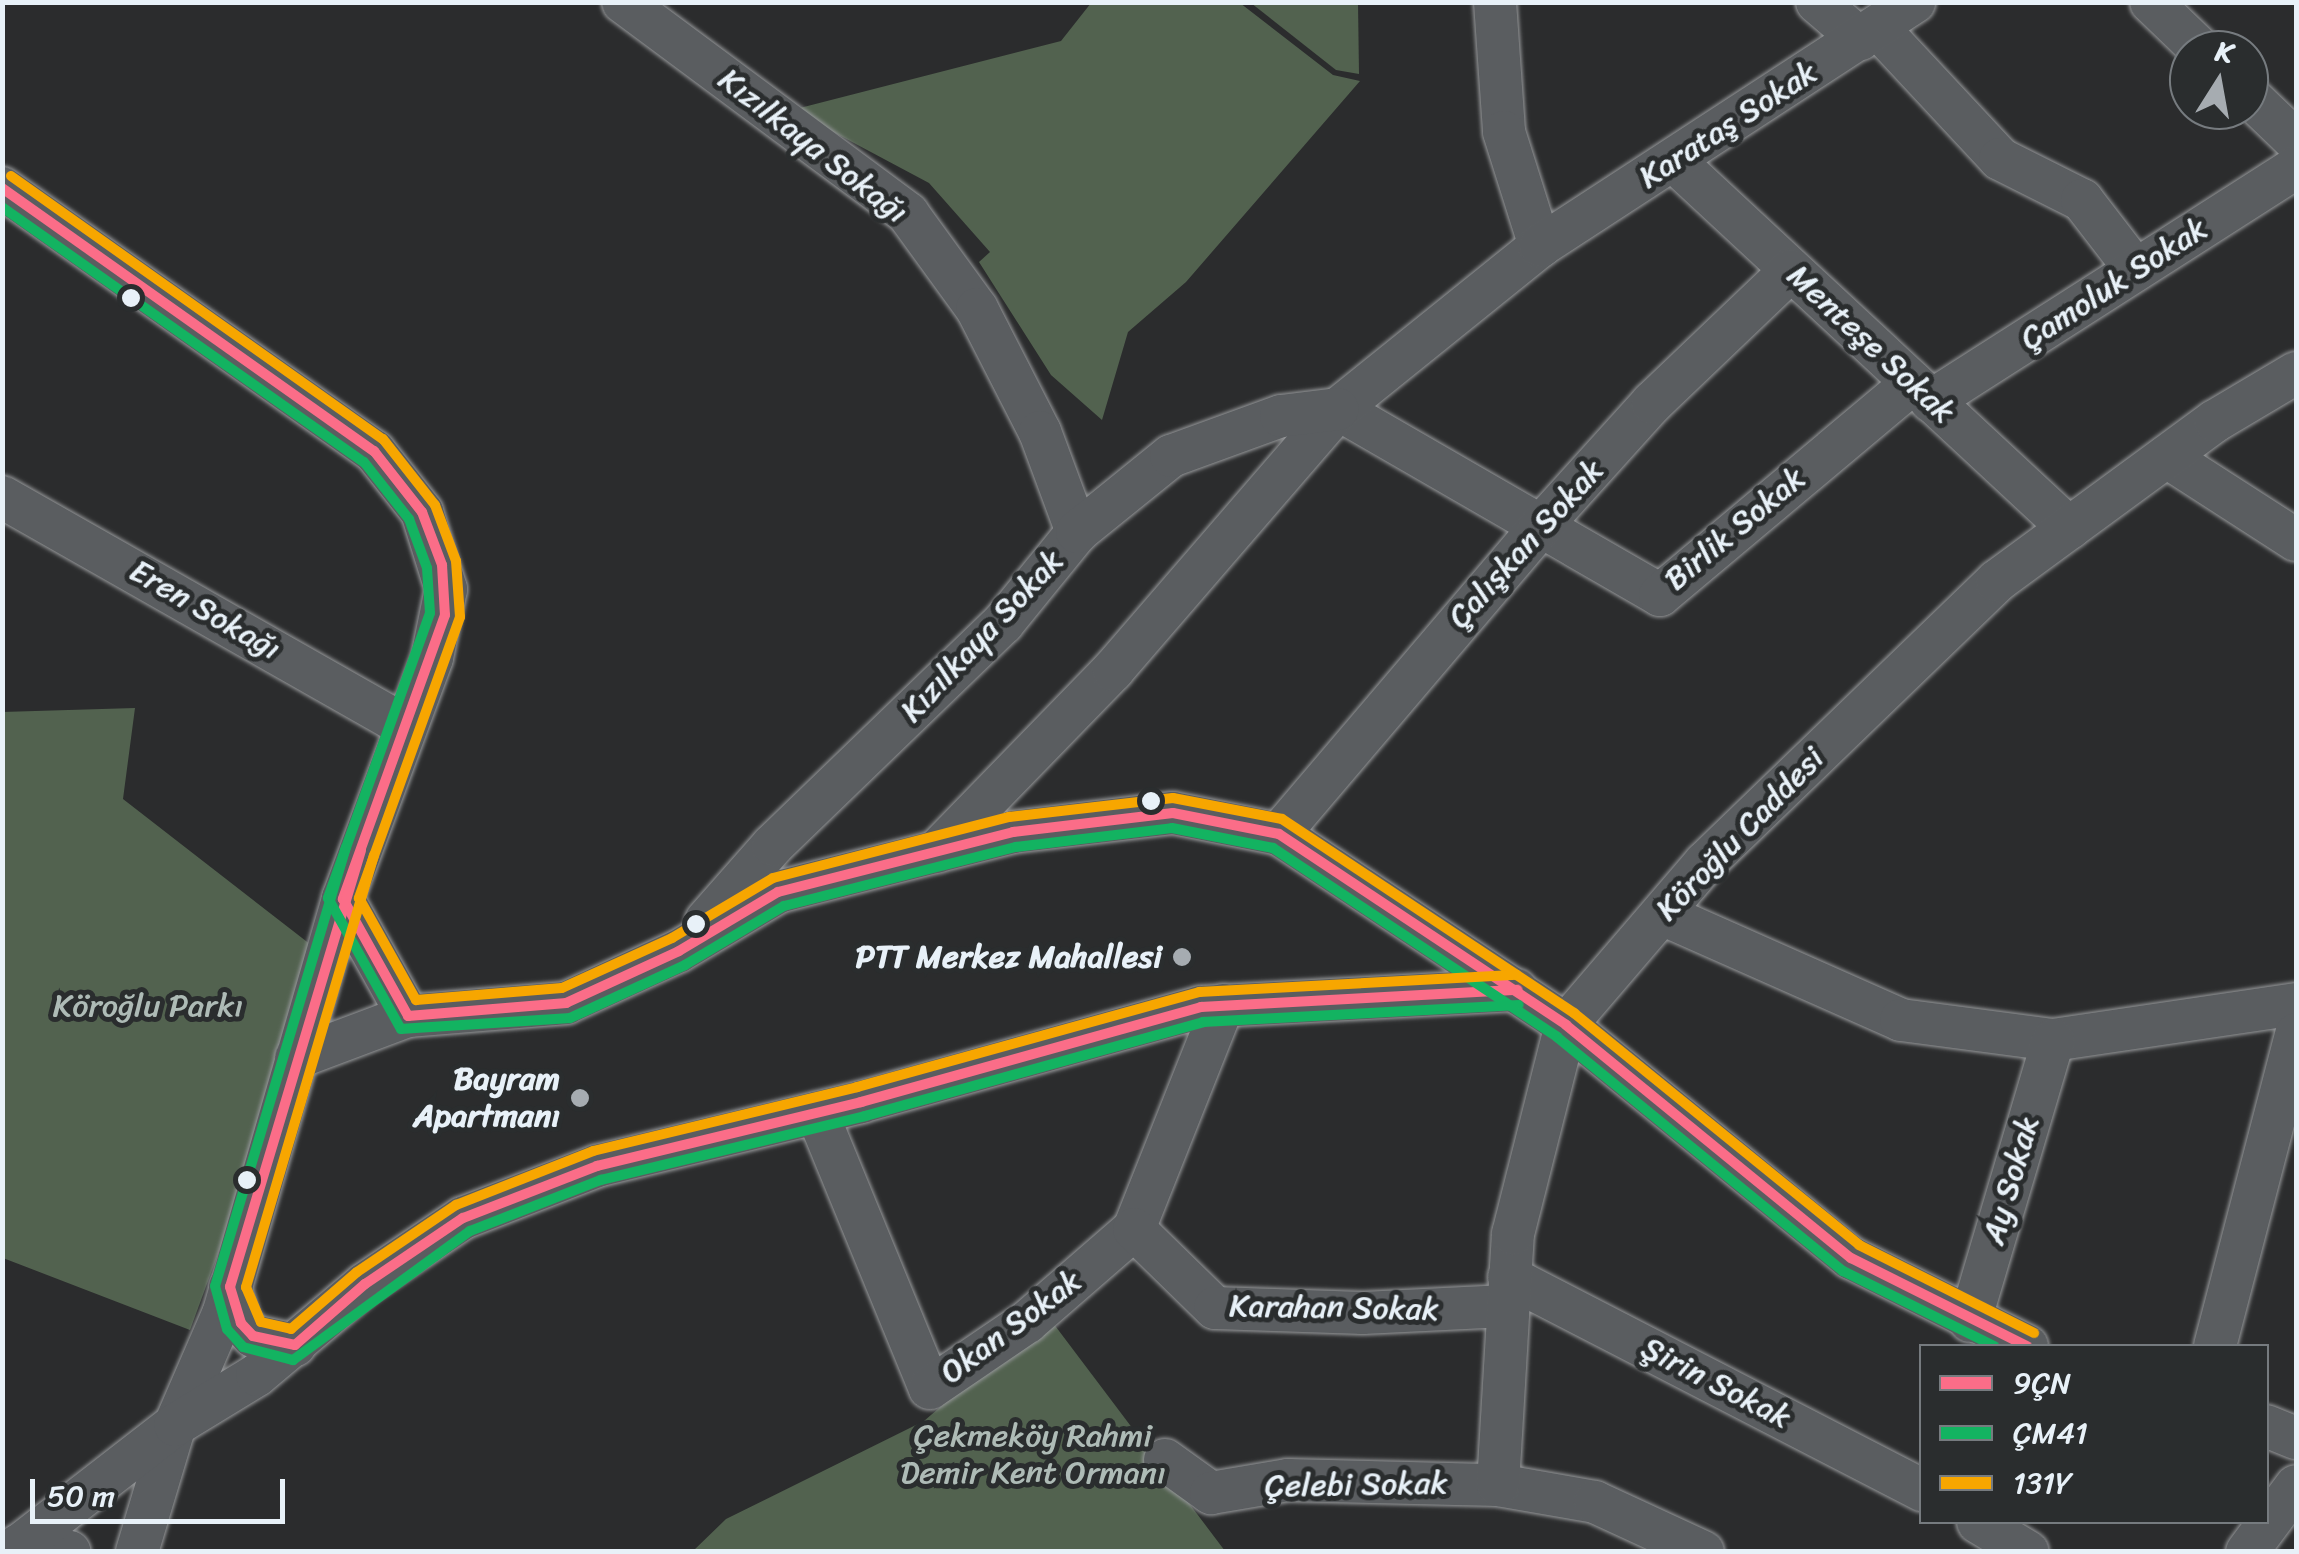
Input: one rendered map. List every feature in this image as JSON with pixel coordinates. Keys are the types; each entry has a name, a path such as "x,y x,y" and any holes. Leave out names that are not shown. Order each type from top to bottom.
{"street":[{"name":"Kızılkaya Sokağı","path":"624,2 908,214 977,309 1040,432 1077,532"},
{"path":"936,852 1113,670 1338,408 1540,246 1504,132 1495,2"},
{"path":"1817,2 1869,33 2000,159 2082,200 2136,270"},
{"name":"Karataş Sokak","path":"1540,246 1914,2"},
{"path":"2151,2 2180,30"},
{"path":"2269,116 2296,142"},
{"name":"Menteşe Sokak","path":"1673,160 2069,528"},
{"name":"Çamoluk Sokak","path":"1922,392 2136,270 2296,168"},
{"path":"2,188 374,451 409,490 446,589 432,658 343,899 230,1287 174,1425 137,1552"},
{"name":"Çalışkan Sokak","path":"1279,834 1539,528 1652,403 1791,270"},
{"name":"Köroğlu Caddesi","path":"1498,1486 1513,1234 1566,1026 1662,914 1996,581 2167,457 2296,372"},
{"name":"Birlik Sokak","path":"1338,408 1660,595 1922,392"},
{"name":"Kızılkaya Sokak","path":"680,951 773,845 1004,622 1077,532 1172,456 1281,416 1338,408"},
{"path":"2167,457 2296,540"},
{"name":"Eren Sokağı","path":"2,497 405,726"},
{"path":"296,1058 408,1016 566,1003 680,951 778,892 1013,832 1173,813 1279,834 1518,990 1851,1258 2022,1344"},
{"path":"343,899 408,1016"},
{"path":"1662,914 1901,1020 2053,1040 2296,1004"},
{"path":"15,1548 174,1425 295,1345 365,1284 463,1218 596,1166 1223,1006 1518,990"},
{"name":"Okan Sokak","path":"817,1112 930,1388 1026,1322 1134,1229 1223,1006"},
{"path":"2215,1344 2296,1034"},
{"name":"Ay Sokak","path":"1970,1321 2053,1040"},
{"name":"Karahan Sokak","path":"1134,1229 1216,1308 1364,1313 1507,1292"},
{"path":"230,1287 241,1323 253,1336 295,1345"},
{"name":"Şirin Sokak","path":"1507,1292 1919,1489"},
{"path":"2269,1427 2296,1438"},
{"name":"Çelebi Sokak","path":"1165,1460 1211,1493 1288,1480 1498,1486 1595,1502 1703,1552"},
{"path":"2269,1522 2296,1486"},
{"path":"1981,1524 2028,1552"},
{"path":"2247,1552 2268,1524"},
{"path":"15,1548 70,1552"}],"green space":[{"path":"1091,3 1240,3 1333,75 1360,81 1186,282 1128,332 1102,420 1051,375 979,262 990,252 929,183 792,110 1061,41"},
{"path":"1251,3 1358,3 1359,74 1336,70"},
{"name":"Köroğlu Parkı","path":"135,708 123,799 315,948 264,1129 190,1330 3,1258 2,712"},
{"name":"Çekmeköy Rahmi Demir Kent Ormanı","path":"1047,1315 1225,1551 692,1552 726,1519 924,1421"}],"transit line":[{"name":"131Y","path":"11,176 383,439 435,505 456,561 460,617 359,898 416,1000 562,988 672,938 773,878 1009,817 1173,798 1282,819 1574,1013 1859,1245 2034,1333"},
{"name":"9ÇN","path":"2,188 374,451 422,512 442,565 445,615 343,899 408,1016 566,1003 679,951 778,892 1013,832 1173,813 1279,834 1566,1025 1851,1258 2023,1344"},
{"name":"ÇM41","path":"2,207 364,462 409,519 427,568 430,613 328,898 401,1029 570,1018 685,965 784,906 1016,847 1172,828 1273,848 1557,1037 1843,1271 1990,1344"},
{"name":"ÇM41","path":"346,847 215,1286 227,1329 243,1347 293,1360 470,1231 601,1180 865,1116 1203,1022 1519,1005"},
{"name":"9ÇN","path":"295,1345 253,1336 241,1323 230,1287 361,850"},
{"name":"131Y","path":"374,855 246,1287 261,1322 291,1329 357,1272 456,1205 593,1151 857,1087 1199,992 1517,975"},
{"name":"9ÇN","path":"295,1345 365,1284 463,1218 597,1166 861,1102 1201,1007 1518,990"}],"place":[{"name":"PTT Merkez Mahallesi","path":"1182,957"},
{"name":"Bayram Apartmanı","path":"580,1098"}]}
